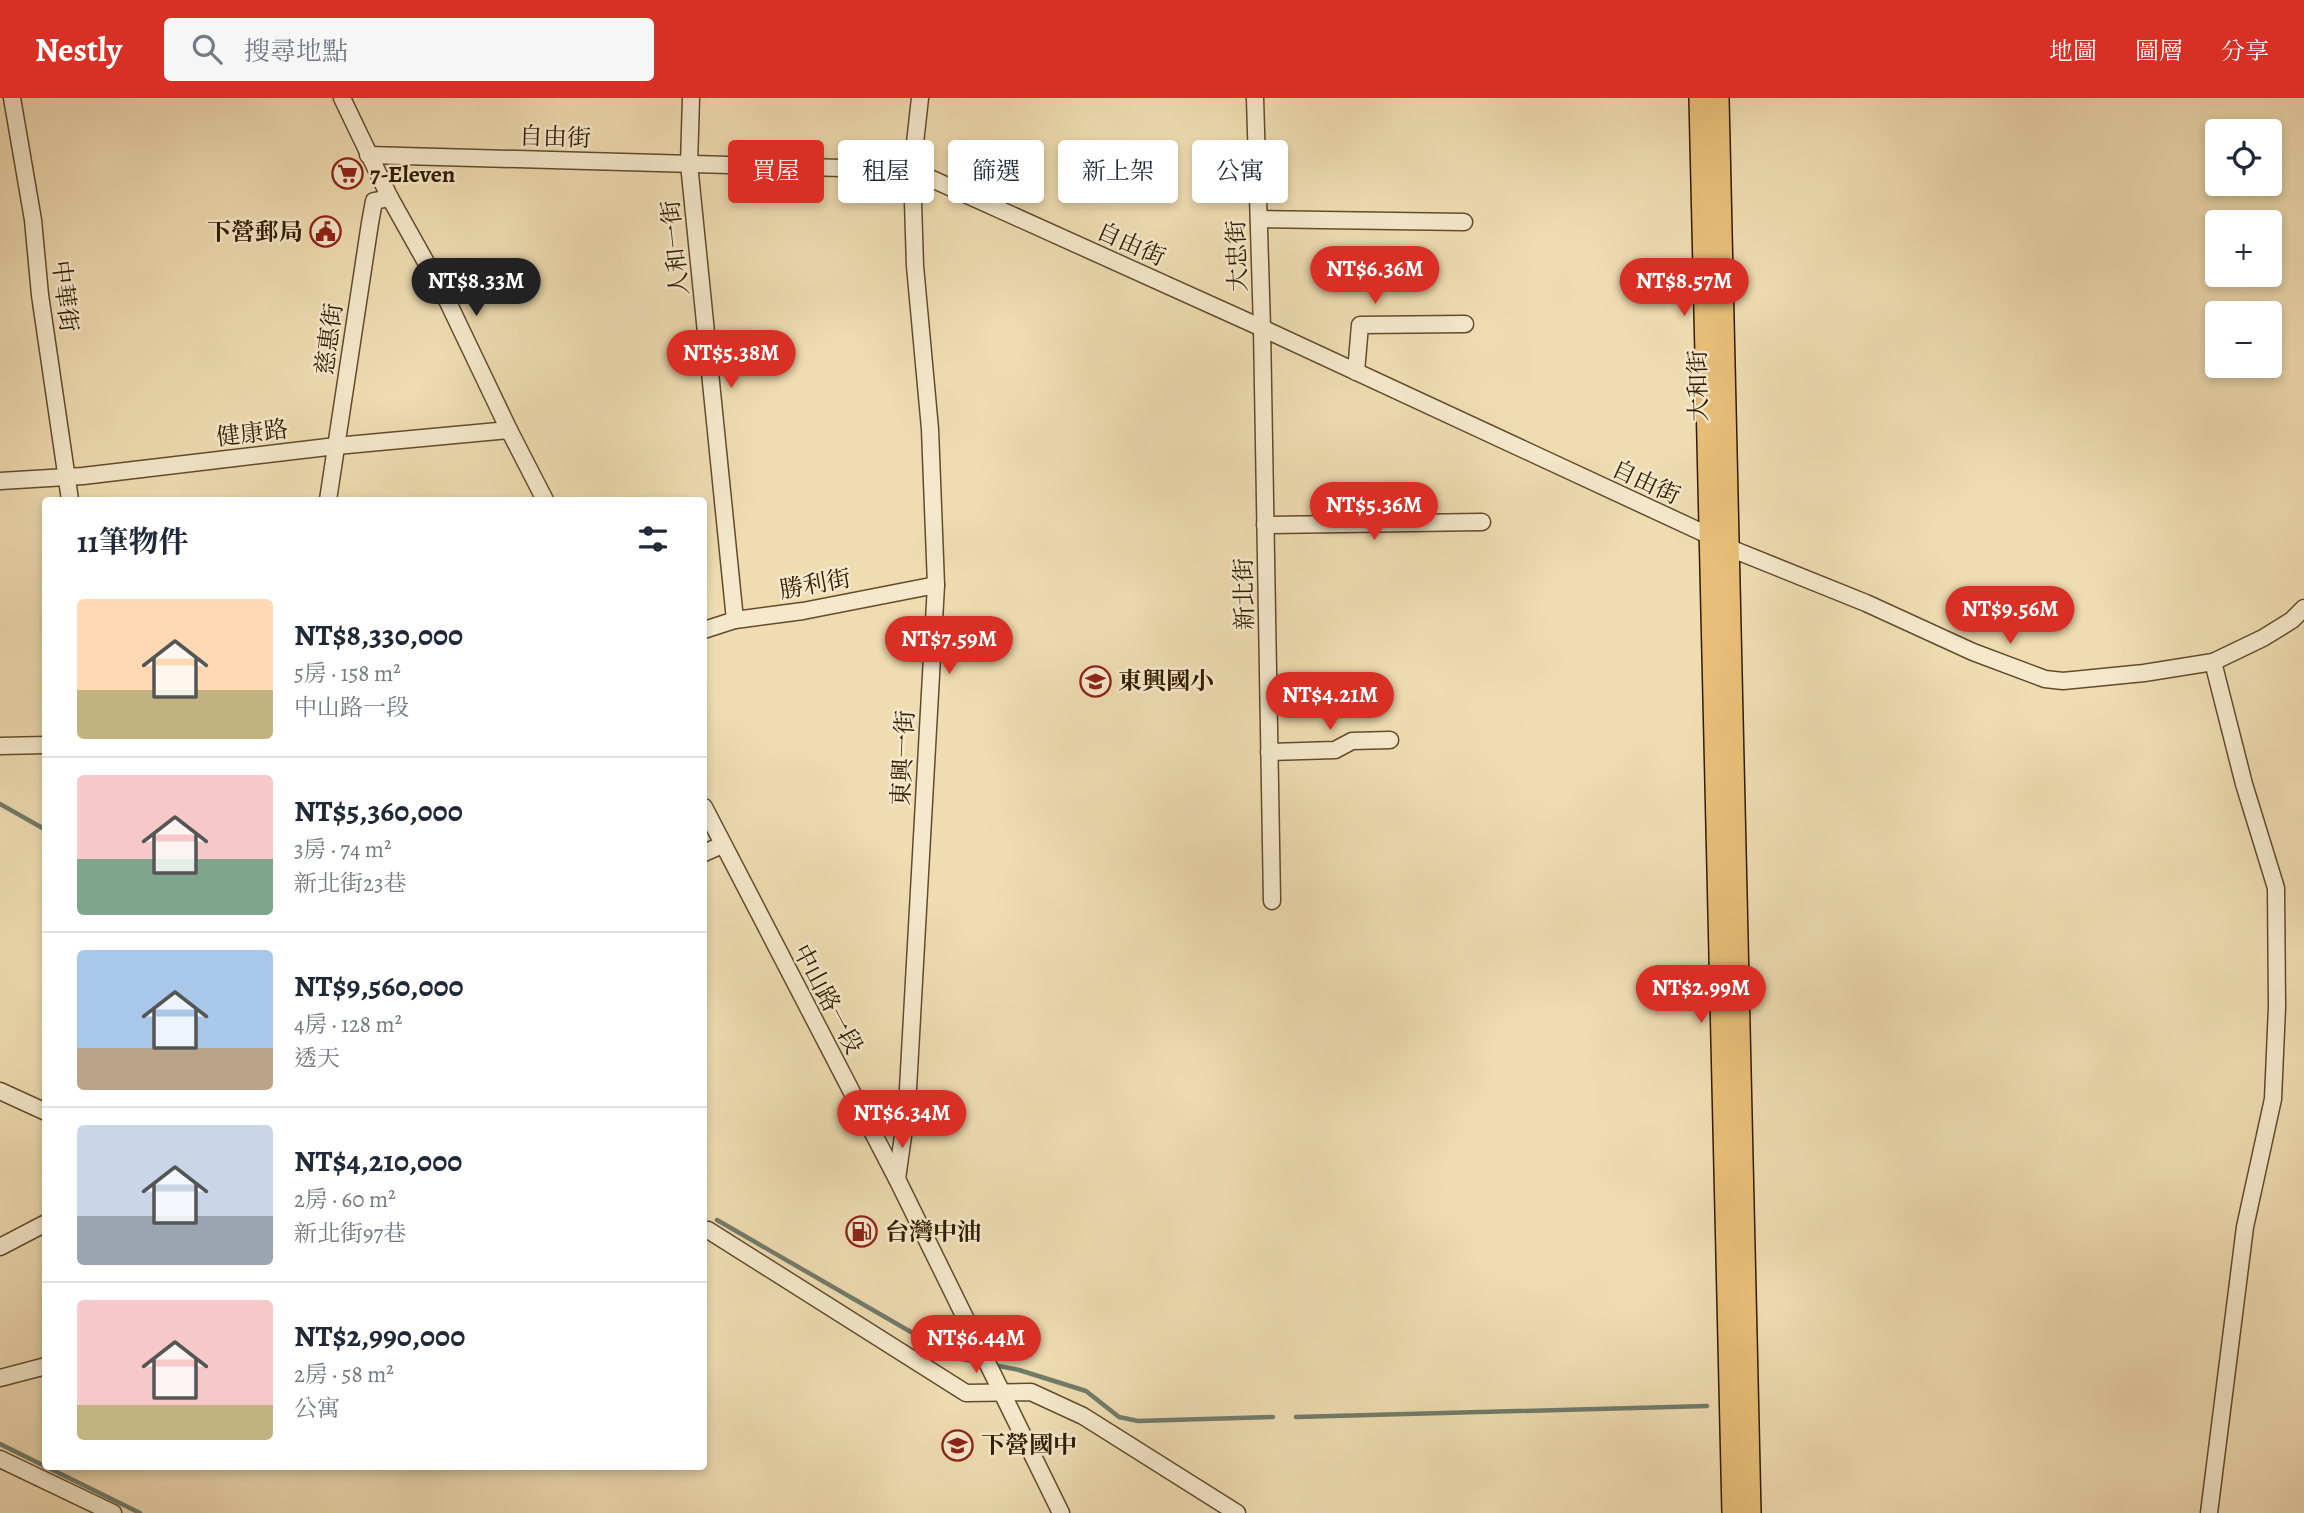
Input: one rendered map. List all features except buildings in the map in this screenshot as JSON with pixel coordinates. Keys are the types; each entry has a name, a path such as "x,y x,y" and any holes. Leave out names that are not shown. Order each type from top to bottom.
{"main road":[{"name":"大和街","path":"1700,98 1718,542"},
{"name":"大和街","path":"1718,98 1718,542"},
{"path":"1718,542 1733,1513"},
{"path":"1718,542 1750,1513"}],"street":[{"name":"中華街","path":"12,98 33,220 40,295 70,497"},
{"path":"342,98 390,198 446,298 543,497"},
{"name":"人和一街","path":"691,98 689,164 735,620"},
{"name":"東興一街","path":"915,140 919,98"},
{"name":"大忠街","path":"1255,98 1262,328"},
{"name":"自由街","path":"368,155 838,168"},
{"name":"自由街","path":"934,180 1262,328 1718,542 1866,603 1973,652 2045,679 2063,681 2144,673 2213,662 2263,638 2292,620 2304,607"},
{"name":"慈惠街","path":"328,497 374,201 390,198"},
{"name":"東興一街","path":"897,1179 907,1107 936,585 930,429 915,266 913,203"},
{"path":"1259,219 1464,222"},
{"path":"1356,372 1360,325 1465,324"},
{"name":"新北街","path":"1262,328 1272,901"},
{"name":"健康路","path":"0,481 68,477 336,446 509,430"},
{"path":"1265,525 1482,522"},
{"name":"勝利街","path":"707,629 735,620 803,611 936,585"},
{"path":"2209,1513 2245,1227 2273,1099 2277,1007 2276,888 2245,785 2213,662"},
{"path":"1269,752 1335,750 1352,741 1390,740"},
{"path":"0,746 42,745"},
{"name":"中山路一段","path":"707,813 897,1179 1061,1513"},
{"path":"707,852 722,845"},
{"path":"0,1091 42,1110"},
{"path":"0,1247 42,1225"},
{"path":"708,1230 966,1393 1031,1392 1083,1416 1237,1513"},
{"path":"0,1378 42,1367"},
{"path":"0,1459 113,1513"}],"waterway":[{"path":"0,804 42,828"},
{"path":"717,1220 956,1358 973,1361"},
{"path":"999,1366 1086,1391 1119,1417 1138,1421 1273,1417"},
{"path":"1296,1417 1707,1406"},
{"path":"0,1444 42,1465"},
{"path":"53,1470 140,1513"}],"place":[{"name":"7-Eleven","path":"347,174"},
{"name":"下營郵局","path":"326,232"},
{"name":"東興國小","path":"1095,681"},
{"name":"台灣中油","path":"862,1232"},
{"name":"下營國中","path":"958,1445"}]}
